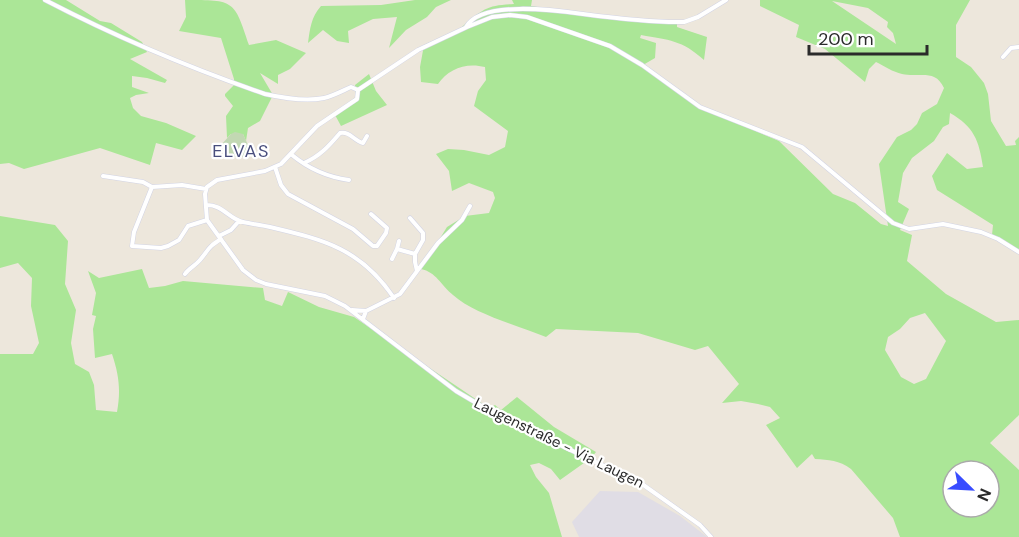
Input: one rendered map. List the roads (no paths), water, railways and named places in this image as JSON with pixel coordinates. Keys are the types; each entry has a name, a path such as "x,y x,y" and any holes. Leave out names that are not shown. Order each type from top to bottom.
{"street":[{"path":"45,0 98,27 191,67 265,94 311,99 332,95 351,87 358,90"},
{"path":"467,27 468,22 476,15 506,5 677,22 691,21 726,0"},
{"path":"152,187 134,232 132,244 134,248 168,246 179,240 188,226 207,220 206,189 211,183 275,168 292,155 317,126 357,99 358,90 418,50 492,17 519,16 610,46 642,65 700,107 802,147 893,223 909,229 943,224 981,232 1019,252"},
{"path":"1003,57 1011,48 1019,46"},
{"path":"304,163 317,158 340,133 349,134 358,142 363,143 368,136"},
{"path":"292,155 311,170 350,180"},
{"path":"275,168 281,185 288,194 353,229 373,246 377,246 387,228 371,214"},
{"path":"103,176 142,182 152,187 182,185 206,189"},
{"path":"206,205 218,206 238,221 318,239 338,247 381,279 394,298"},
{"path":"363,319 366,311 374,305 394,298 418,271 438,243 462,220 470,206"},
{"path":"410,218 423,233 423,240 415,254 414,262 418,271"},
{"name":"Laugenstraße - Via Laugen","path":"207,220 243,270 256,280 325,296 352,310 456,391 495,414 642,484 700,525 711,537"},
{"path":"185,274 199,262 208,247 231,230 238,221"},
{"path":"392,259 399,241"},
{"path":"397,249 415,254"},
{"path":"352,310 366,311"}],"district":[{"name":"ELVAS","path":"241,151"}]}
